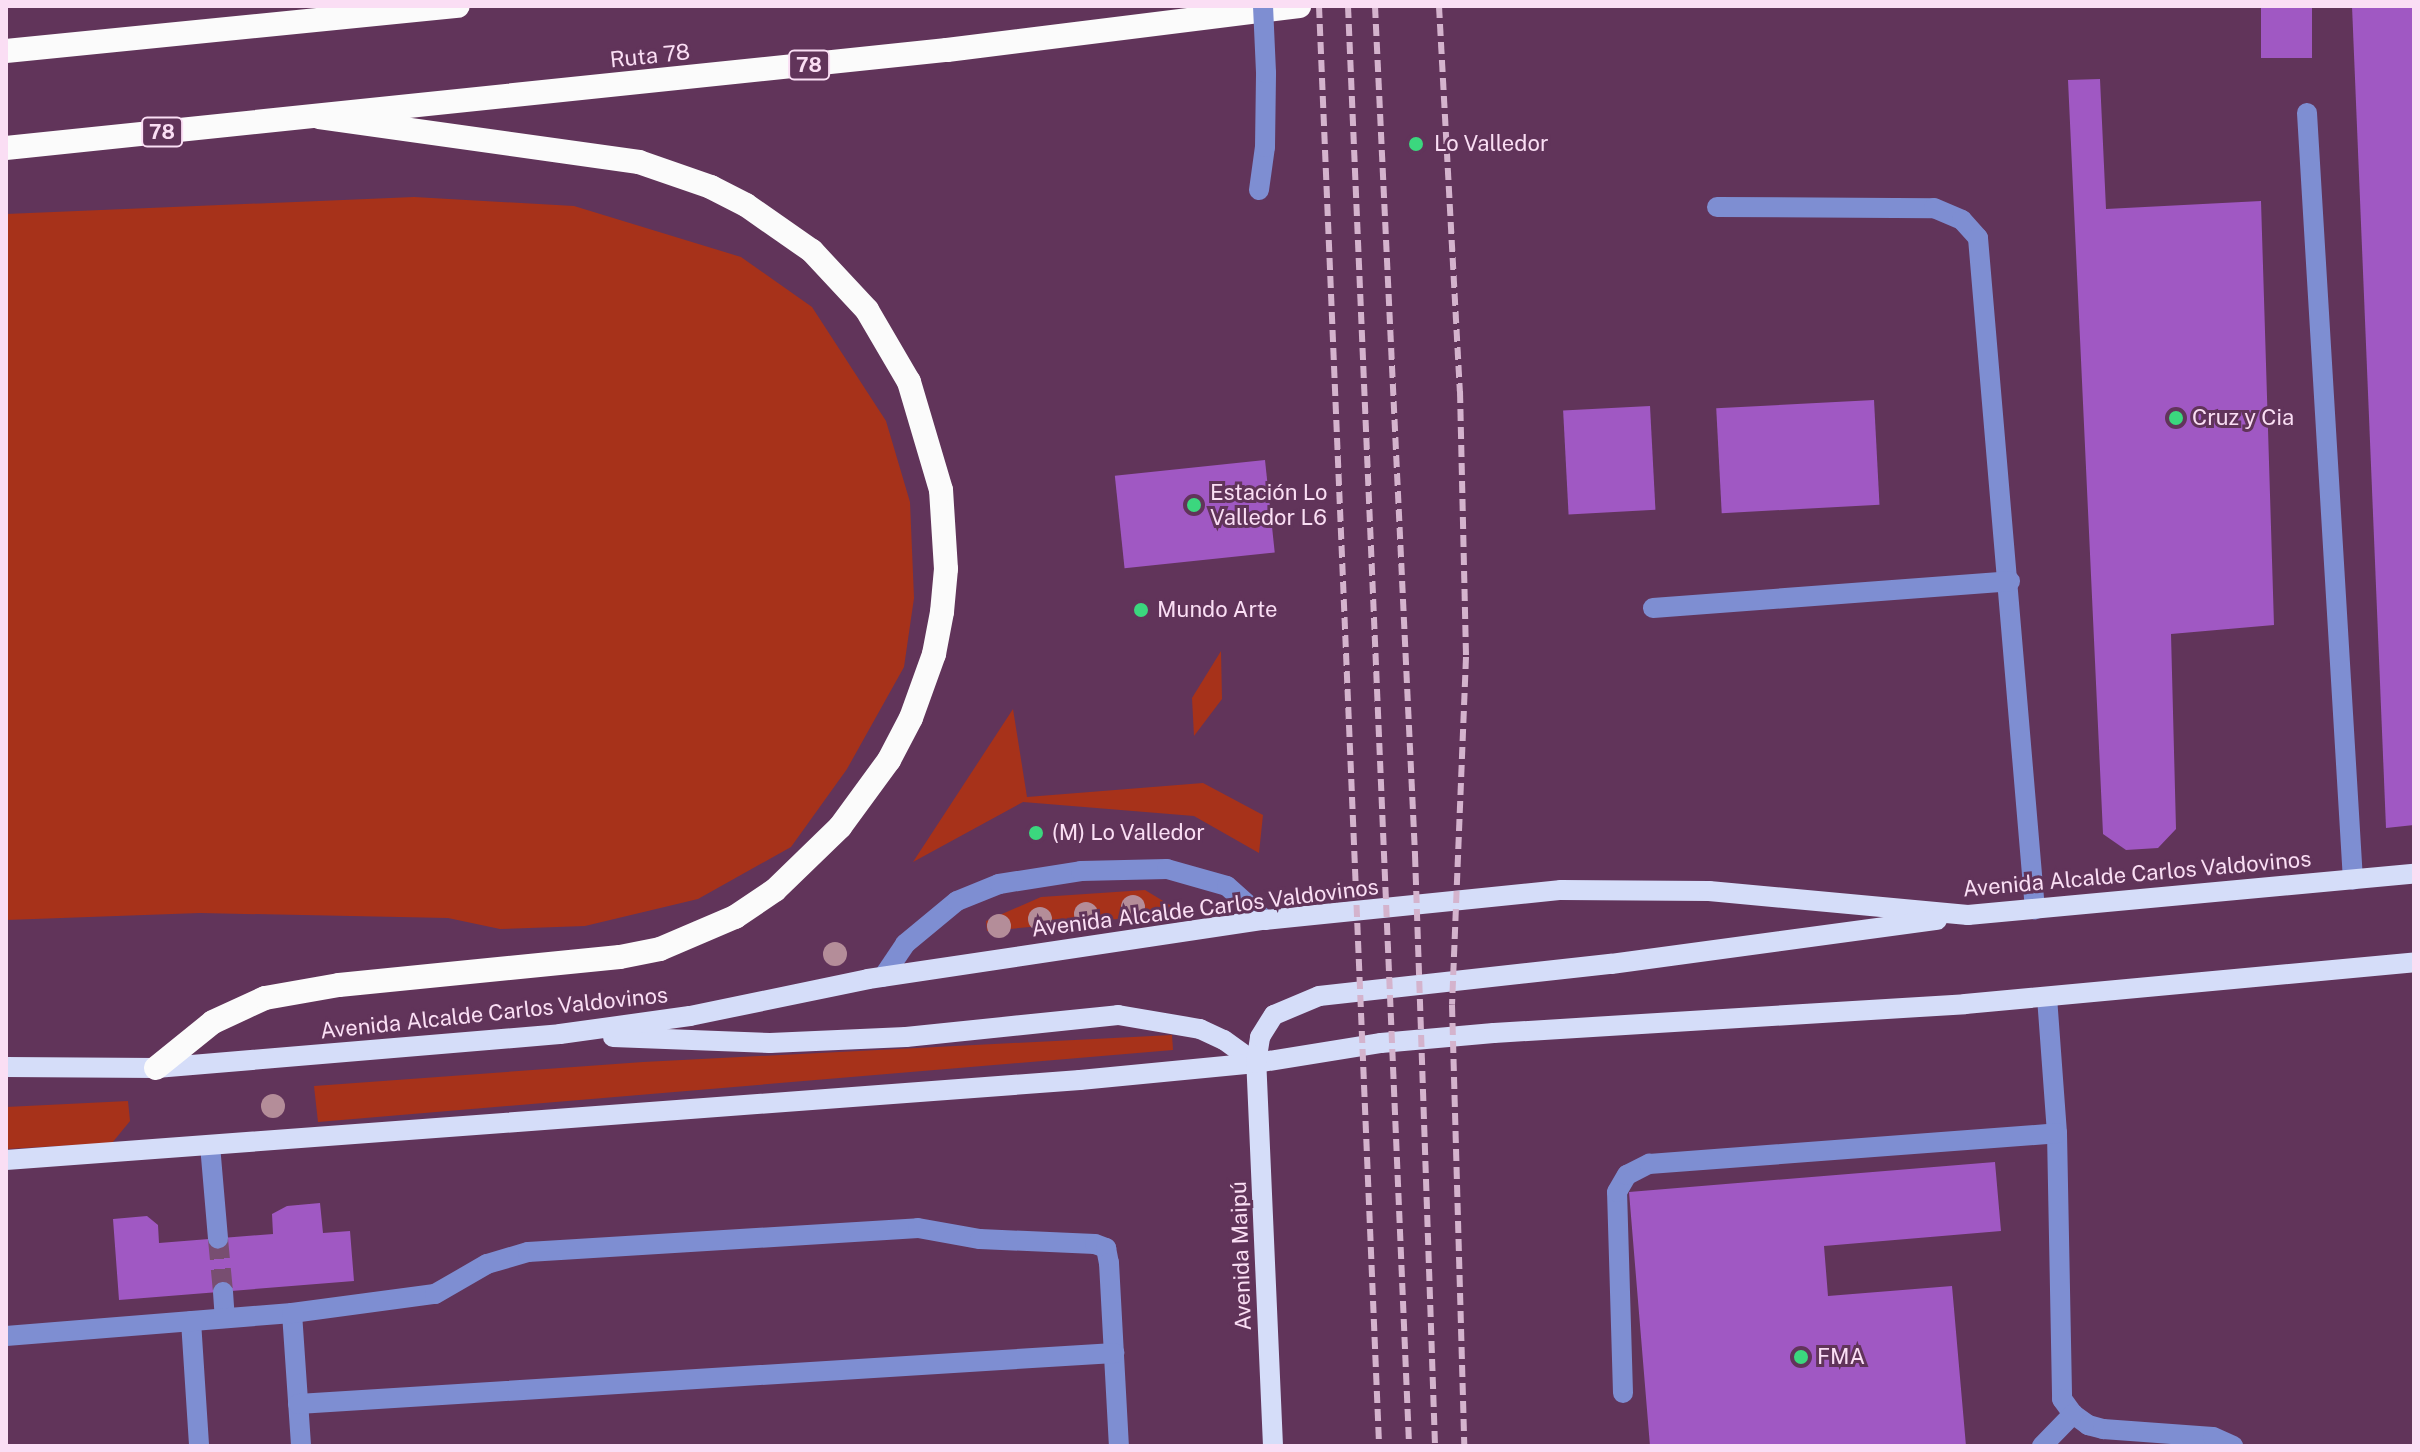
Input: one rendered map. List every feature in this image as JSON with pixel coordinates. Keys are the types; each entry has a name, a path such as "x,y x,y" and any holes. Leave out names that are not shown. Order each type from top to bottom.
{"highway":[{"path":"6,51 458,6"},
{"name":"Ruta 78","path":"6,148 947,50 1299,6"},
{"path":"156,1068 213,1022 265,998 339,985 620,957 660,949 735,917 775,890 840,827 889,760 911,718 934,654 939,626 946,569 945,526 933,456 923,421 890,345 867,310 812,251 746,205 711,187 639,162 319,117"}],"main road":[{"name":"Avenida Alcalde Carlos Valdovinos","path":"6,1067 156,1068 560,1034 690,1016 883,977 1265,920 1561,890 1709,891 1968,915 2414,874"},
{"name":"Avenida Maipú","path":"1273,1446 1256,1063 1260,1037 1268,1022 1286,1008 1319,996 1611,964 1968,915"},
{"path":"6,1160 1080,1080 1256,1063 1381,1043 1494,1033 1777,1018 2047,997 2414,962"},
{"path":"560,1034 770,1043 906,1037 1118,1015 1200,1029 1224,1040 1256,1063"}],"lane":[{"path":"1259,190 1265,147 1263,6"},
{"path":"2307,113 2353,880"},
{"path":"1717,207 1934,208 1962,220 1978,238 2010,581 2035,910"},
{"path":"1653,608 2010,581"},
{"path":"883,977 905,944 957,901 999,884 1081,871 1167,869 1227,886 1265,920"},
{"path":"2047,997 2057,1133 2062,1399 2073,1414 2088,1425 2103,1429 2213,1437 2233,1446"},
{"path":"1623,1393 1617,1192 1627,1175 1649,1164 2057,1133"},
{"path":"210,1145 218,1239"},
{"path":"6,1336 292,1313 435,1294 487,1264 528,1252 918,1228 980,1239 1095,1244 1106,1248 1119,1446"},
{"path":"223,1292 225,1318"},
{"path":"292,1313 301,1446"},
{"path":"191,1321 199,1446"},
{"path":"298,1404 1114,1353"},
{"path":"2042,1446 2073,1414"}],"shaded area":[{"path":"414,197 574,206 741,257 812,307 886,421 910,502 914,598 904,667 847,769 791,847 698,899 585,926 500,929 448,918 200,913 6,920 6,214"},
{"path":"1221,651 1222,699 1194,736 1192,698"},
{"path":"1013,709 1027,797 1203,783 1263,815 1259,853 1194,816 1023,802 913,862"},
{"path":"1145,890 1183,913 987,931 986,921 1041,897"},
{"path":"1172,1035 1173,1050 318,1122 314,1086 643,1062"},
{"path":"128,1101 130,1121 112,1143 6,1149 6,1107"}],"building":[{"path":"2261,6 2312,6 2312,58 2261,58"},
{"path":"2352,6 2414,6 2414,825 2386,828"},
{"name":"Cruz y Cia","path":"2100,79 2106,209 2261,201 2274,625 2171,634 2176,829 2158,848 2126,850 2103,834 2068,80"},
{"path":"1874,400 1879,505 1722,513 1716,408"},
{"path":"1650,406 1655,510 1569,514 1563,411"},
{"name":"Estación Lo Valledor L6","path":"1265,460 1275,552 1125,568 1115,476"},
{"name":"FMA","path":"1995,1162 2001,1231 1824,1246 1828,1296 1952,1286 1966,1446 1650,1446 1629,1192"},
{"path":"320,1203 323,1233 350,1231 354,1281 119,1300 113,1219 147,1216 158,1225 159,1243 273,1234 272,1214 287,1206"}],"tunnel":[{"path":"218,1239 223,1292"}],"railway":[{"path":"1319,6 1379,1446"},
{"path":"1348,6 1409,1446"},
{"path":"1375,6 1415,855 1435,1446"},
{"path":"1439,6 1460,391 1466,657 1452,1005 1464,1446"}],"place":[{"name":"Lo Valledor","path":"1416,144"},
{"name":"Cruz y Cia","path":"2176,418"},
{"name":"Estación Lo Valledor L6","path":"1194,505"},
{"name":"Mundo Arte","path":"1141,610"},
{"name":"(M) Lo Valledor","path":"1036,833"},
{"name":"FMA","path":"1801,1357"}]}
